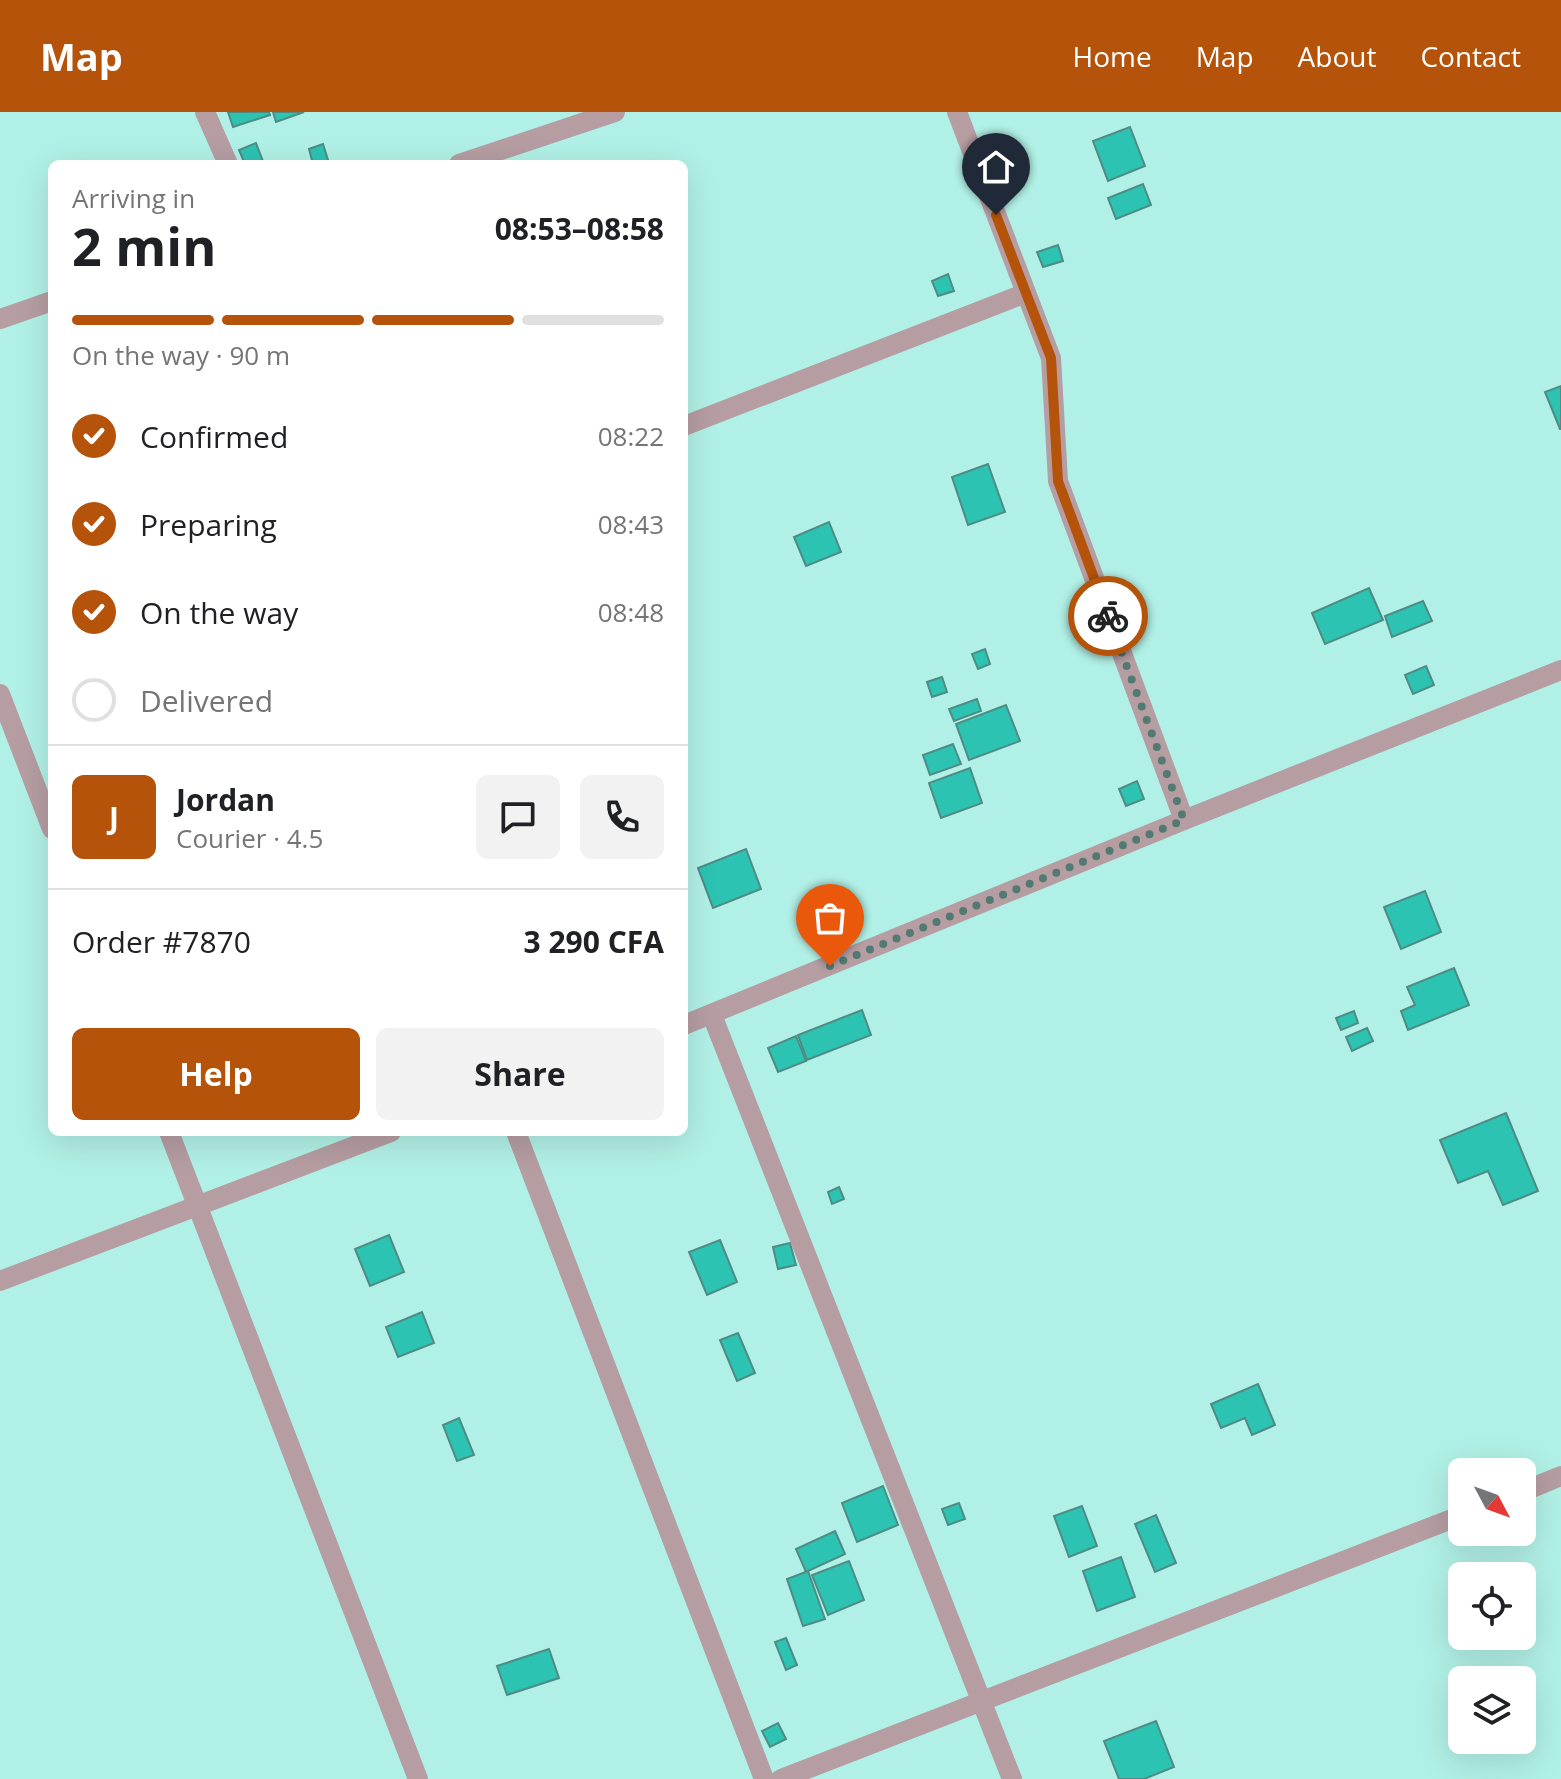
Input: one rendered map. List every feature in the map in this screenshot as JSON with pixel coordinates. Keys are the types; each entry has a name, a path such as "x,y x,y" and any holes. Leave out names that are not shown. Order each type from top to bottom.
{"street":[{"path":"205,112 226,160"},
{"path":"471,160 615,112"},
{"path":"957,112 1051,358 1058,481 1184,820"},
{"path":"688,424 1026,293"},
{"path":"0,319 48,302"},
{"path":"688,1024 1184,820 1561,670"},
{"path":"0,694 48,819"},
{"path":"712,1015 1012,1779"},
{"path":"171,1136 418,1779"},
{"path":"0,1281 380,1136"},
{"path":"518,1136 764,1779"},
{"path":"1536,1486 1561,1476"},
{"path":"781,1779 1448,1520"}],"building":[{"path":"228,112 269,112 270,115 233,127"},
{"path":"273,112 304,112 276,122"},
{"path":"1130,127 1145,166 1108,181 1093,141"},
{"path":"256,143 262,160 243,160 239,150"},
{"path":"323,144 328,160 312,160 309,149"},
{"path":"1143,184 1151,205 1116,219 1108,198"},
{"path":"1058,245 1063,261 1043,267 1037,252"},
{"path":"948,274 954,291 938,296 932,281"},
{"path":"1561,386 1561,429 1560,429 1545,392"},
{"path":"988,464 1005,512 968,525 952,477"},
{"path":"829,522 841,552 806,566 794,537"},
{"path":"1369,588 1383,620 1325,644 1312,613"},
{"path":"1423,601 1432,621 1392,637 1385,616"},
{"path":"985,649 990,664 978,669 972,654"},
{"path":"1426,666 1434,685 1413,694 1405,675"},
{"path":"942,677 947,692 932,697 927,682"},
{"path":"977,699 981,711 954,721 949,709"},
{"path":"1006,705 1020,741 969,760 956,724"},
{"path":"953,744 961,764 930,775 923,755"},
{"path":"970,768 982,803 941,818 929,783"},
{"path":"1137,781 1144,799 1126,806 1119,789"},
{"path":"746,849 761,889 713,908 698,868"},
{"path":"1425,891 1441,932 1401,949 1384,907"},
{"path":"1454,968 1469,1005 1408,1030 1401,1011 1415,1005 1407,987"},
{"path":"862,1010 871,1035 807,1060 798,1035"},
{"path":"1354,1011 1358,1023 1341,1030 1336,1018"},
{"path":"1367,1028 1373,1041 1352,1051 1346,1037"},
{"path":"796,1036 806,1061 778,1072 768,1048"},
{"path":"1506,1113 1538,1191 1503,1205 1488,1171 1458,1183 1440,1140"},
{"path":"839,1187 844,1199 832,1204 828,1192"},
{"path":"389,1235 404,1272 370,1286 355,1249"},
{"path":"720,1240 737,1282 707,1295 689,1252"},
{"path":"790,1243 796,1265 778,1269 773,1247"},
{"path":"422,1312 434,1343 398,1357 386,1327"},
{"path":"738,1333 755,1373 737,1381 720,1340"},
{"path":"1258,1384 1275,1425 1252,1435 1245,1418 1221,1428 1211,1404"},
{"path":"459,1418 474,1455 457,1461 443,1425"},
{"path":"883,1486 898,1525 857,1542 842,1503"},
{"path":"959,1503 965,1519 948,1525 942,1509"},
{"path":"1082,1506 1097,1546 1069,1557 1054,1516"},
{"path":"1156,1515 1176,1563 1155,1572 1135,1524"},
{"path":"835,1531 845,1554 806,1572 796,1549"},
{"path":"1121,1557 1135,1597 1097,1611 1083,1571"},
{"path":"849,1561 864,1600 828,1615 812,1575"},
{"path":"808,1571 825,1619 803,1626 787,1579"},
{"path":"786,1638 797,1665 786,1670 775,1642"},
{"path":"549,1649 559,1678 507,1695 497,1666"},
{"path":"1156,1721 1174,1767 1144,1779 1119,1779 1104,1741"},
{"path":"778,1723 786,1739 770,1747 762,1731"}],"way so far":[{"path":"830,966 1184,820 1108,616"}],"route":[{"path":"996,215 1051,358 1058,481 1108,616"}]}
